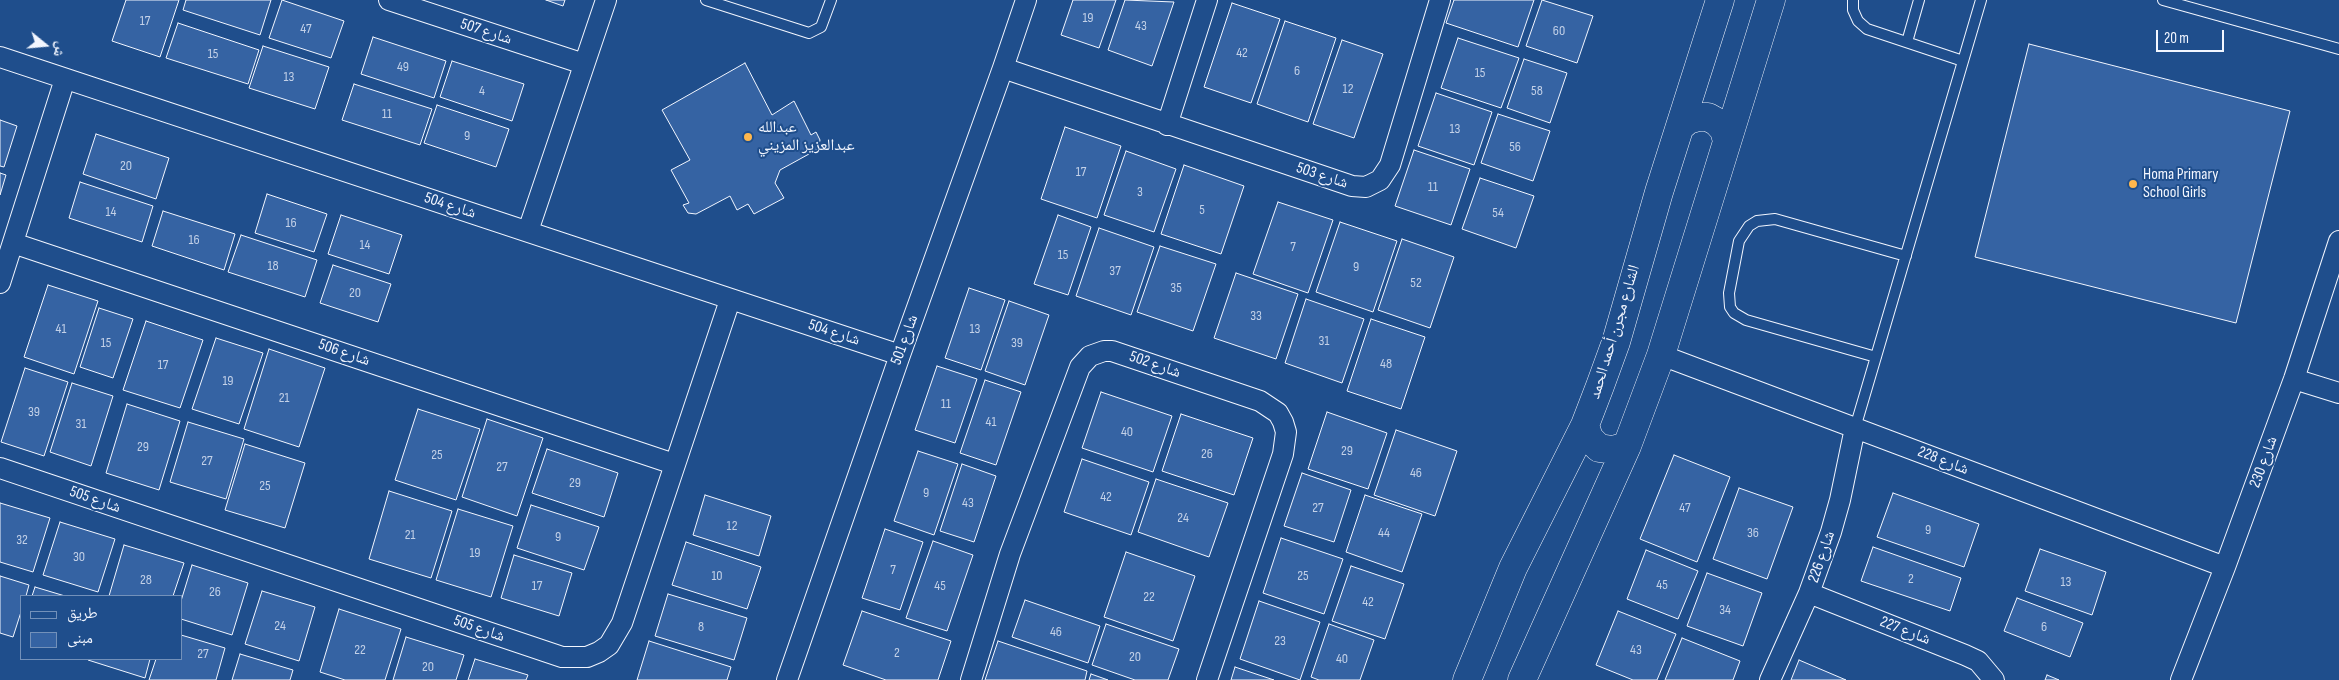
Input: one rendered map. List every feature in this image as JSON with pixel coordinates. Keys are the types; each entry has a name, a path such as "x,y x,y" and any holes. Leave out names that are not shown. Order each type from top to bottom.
{"street":[{"name":"شارع 507","path":"389,0 584,64"},
{"path":"528,231 606,0"},
{"name":"شارع 501","path":"786,680 1026,0"},
{"path":"1168,125 1207,0"},
{"name":"شارع 503","path":"1003,68 1352,186 1366,187 1380,180 1390,165 1440,0"},
{"name":"الشارع مجرن أحمد الحمد","path":"1467,680 1513,568 1585,425 1616,342 1635,269 1720,0"},
{"path":"1522,680 1627,446 1661,355 1771,0"},
{"name":"شارع 504","path":"0,57 900,355"},
{"path":"0,283 65,79"},
{"path":"1680,127 1693,118 1708,117 1717,122 1724,130 1727,141"},
{"name":"شارع 230","path":"2181,680 2294,379 2339,241"},
{"name":"شارع 506","path":"13,243 674,464"},
{"name":"شارع 505","path":"0,468 562,657 574,658 599,652 609,645 617,635 730,300"},
{"name":"شارع 502","path":"970,680 1010,554 1080,367 1090,356 1104,351 1112,351 1260,401 1278,413 1286,432 1283,454 1207,680"},
{"name":"شارع 228","path":"1661,355 2225,567"},
{"path":"2294,379 2339,393"},
{"path":"1585,425 1588,438 1599,448 1613,450 1627,446"},
{"name":"شارع 226","path":"1770,680 1809,593 1840,500 1855,428"},
{"name":"شارع 227","path":"1809,593 1978,661 1994,680"}],"lane":[{"path":"706,0 808,33 820,27 831,0"},
{"path":"1853,0 1853,10 1858,21 1867,29 1963,61"},
{"path":"1907,42 1919,0"},
{"path":"1855,428 1981,0"},
{"path":"2163,0 2339,49"},
{"path":"1876,357 1746,320 1734,313 1730,307 1729,293 1740,241 1750,226 1757,221 1775,219 1906,256"}],"building":[{"path":"126,0 179,0 160,57 112,41"},
{"path":"186,0 271,0 260,35 183,10"},
{"path":"282,0 344,21 331,58 269,38"},
{"path":"546,0 565,0 563,6"},
{"path":"1073,0 1116,0 1099,48 1061,35"},
{"path":"1125,0 1174,2 1152,66 1108,50"},
{"path":"1454,0 1534,0 1518,47 1446,23"},
{"path":"1542,0 1593,16 1577,63 1526,46"},
{"path":"1232,3 1280,19 1251,103 1204,87"},
{"path":"1285,21 1336,38 1308,122 1257,104"},
{"path":"178,23 259,50 248,84 166,58"},
{"path":"373,37 446,61 434,98 361,74"},
{"path":"1458,38 1519,58 1501,108 1441,88"},
{"path":"1342,40 1383,54 1354,138 1313,124"},
{"name":"Homa Primary School Girls","path":"2029,44 2290,111 2236,323 1975,257"},
{"path":"263,46 329,67 315,109 249,88"},
{"path":"1524,59 1567,73 1550,123 1507,108"},
{"path":"452,61 524,84 512,121 440,97"},
{"name":"عبدالله عبدالعزيز المزيني","path":"745,63 772,115 794,101 811,135 816,132 820,140 818,149 780,170 775,183 784,198 754,214 748,204 737,210 730,196 696,214 688,213 683,205 689,203 671,170 690,160 662,110"},
{"path":"354,84 432,109 420,145 342,120"},
{"path":"1436,93 1492,112 1474,165 1418,146"},
{"path":"437,105 509,129 496,167 424,143"},
{"path":"1498,114 1550,131 1533,181 1481,163"},
{"path":"0,120 17,126 4,167 0,166"},
{"path":"1065,127 1121,146 1097,218 1041,199"},
{"path":"96,134 169,158 156,199 83,174"},
{"path":"1414,150 1470,169 1451,225 1395,206"},
{"path":"1126,151 1176,169 1154,232 1104,215"},
{"path":"1184,165 1244,186 1221,254 1161,234"},
{"path":"0,173 6,175 0,195"},
{"path":"1480,178 1534,196 1516,248 1462,229"},
{"path":"80,182 153,206 142,242 69,218"},
{"path":"267,194 327,214 314,252 255,233"},
{"path":"1278,202 1333,220 1308,293 1253,274"},
{"path":"163,211 235,234 224,270 152,246"},
{"path":"341,215 402,235 389,274 328,254"},
{"path":"1058,215 1091,227 1068,295 1034,284"},
{"path":"1340,222 1397,241 1373,312 1316,292"},
{"path":"1099,228 1154,247 1131,315 1076,296"},
{"path":"241,235 317,260 305,297 228,272"},
{"path":"1402,239 1454,257 1430,328 1378,310"},
{"path":"1160,246 1216,264 1193,331 1137,312"},
{"path":"333,265 391,284 378,322 320,303"},
{"path":"1236,273 1298,294 1276,359 1214,338"},
{"path":"48,285 98,301 74,374 24,357"},
{"path":"969,288 1005,300 981,370 945,358"},
{"path":"1306,299 1364,319 1342,383 1285,363"},
{"path":"1009,301 1049,315 1025,385 985,371"},
{"path":"99,308 133,319 113,378 80,367"},
{"path":"1371,319 1425,337 1401,409 1347,391"},
{"path":"146,321 203,340 180,408 123,390"},
{"path":"216,338 263,353 239,424 192,409"},
{"path":"269,349 325,368 299,447 244,429"},
{"path":"937,366 977,379 955,443 915,430"},
{"path":"25,368 68,382 44,456 1,442"},
{"path":"985,380 1021,392 996,465 960,453"},
{"path":"72,383 113,396 91,466 50,452"},
{"path":"1101,392 1172,416 1153,472 1082,448"},
{"path":"127,404 180,421 159,490 106,473"},
{"path":"418,409 480,429 456,500 395,480"},
{"path":"1327,412 1387,433 1368,489 1308,469"},
{"path":"1181,414 1253,438 1234,495 1162,471"},
{"path":"487,419 543,438 517,516 462,497"},
{"path":"188,422 244,439 226,499 170,482"},
{"path":"1396,430 1457,451 1435,516 1374,495"},
{"path":"245,444 305,463 285,528 225,510"},
{"path":"547,449 618,473 604,517 532,493"},
{"path":"918,451 958,464 934,535 894,521"},
{"path":"1674,455 1730,477 1697,562 1640,539"},
{"path":"1082,459 1149,482 1131,535 1064,512"},
{"path":"962,464 996,476 974,542 940,531"},
{"path":"1302,473 1351,490 1334,542 1284,526"},
{"path":"1156,479 1228,503 1209,557 1138,532"},
{"path":"1739,488 1793,507 1767,579 1713,559"},
{"path":"389,491 452,511 431,578 369,559"},
{"path":"1893,493 1979,524 1964,567 1877,537"},
{"path":"705,495 771,516 759,556 693,535"},
{"path":"1365,495 1422,514 1402,572 1346,552"},
{"path":"0,503 50,518 33,572 0,562"},
{"path":"531,505 599,527 584,570 517,548"},
{"path":"458,509 513,526 491,597 436,580"},
{"path":"60,522 115,539 98,592 43,575"},
{"path":"885,529 923,542 900,610 862,598"},
{"path":"1281,538 1343,559 1324,614 1263,593"},
{"path":"933,541 973,555 947,631 906,618"},
{"path":"686,542 761,567 747,609 672,585"},
{"path":"124,545 184,563 173,595 109,595"},
{"path":"1873,547 1961,578 1950,611 1861,581"},
{"path":"2040,549 2106,572 2092,615 2025,591"},
{"path":"1646,550 1698,571 1678,619 1627,599"},
{"path":"1126,552 1195,576 1173,641 1104,617"},
{"path":"514,555 572,573 559,616 501,598"},
{"path":"192,565 248,583 232,635 182,619 182,598"},
{"path":"1351,566 1404,584 1385,639 1332,621"},
{"path":"1707,573 1762,593 1743,646 1687,626"},
{"path":"0,576 29,585 26,595 20,595 20,615 13,637 0,633"},
{"path":"35,587 62,595 32,595"},
{"path":"262,591 315,607 299,661 245,644"},
{"path":"668,594 747,618 734,660 655,636"},
{"path":"2017,598 2083,623 2070,657 2004,631"},
{"path":"1025,600 1100,626 1088,663 1012,637"},
{"path":"1259,601 1320,622 1300,680 1240,659"},
{"path":"339,609 401,629 385,680 345,680 320,672"},
{"path":"862,611 951,641 938,680 886,680 843,665"},
{"path":"1618,611 1676,634 1657,680 1633,680 1596,665"},
{"path":"1106,624 1179,649 1168,680 1135,680 1092,665"},
{"path":"1329,624 1374,640 1360,680 1319,680 1311,677"},
{"path":"182,635 225,648 216,680 149,680 156,660 182,660"},
{"path":"406,637 464,655 456,680 393,680"},
{"path":"1682,638 1740,661 1733,680 1665,680"},
{"path":"649,641 731,667 727,680 637,680"},
{"path":"998,641 1087,671 1085,680 985,680"},
{"path":"240,654 293,670 290,680 232,680"},
{"path":"475,659 528,675 526,680 468,680"},
{"path":"88,660 150,660 145,678"},
{"path":"1799,660 1846,680 1791,680"},
{"path":"1235,667 1274,680 1231,680"},
{"path":"1091,674 1108,680 1089,680"},
{"path":"2047,675 2059,680 2045,680"}],"place":[{"name":"عبدالله عبدالعزيز المزيني","path":"748,137"},
{"name":"Homa Primary School Girls","path":"2133,184"}]}
